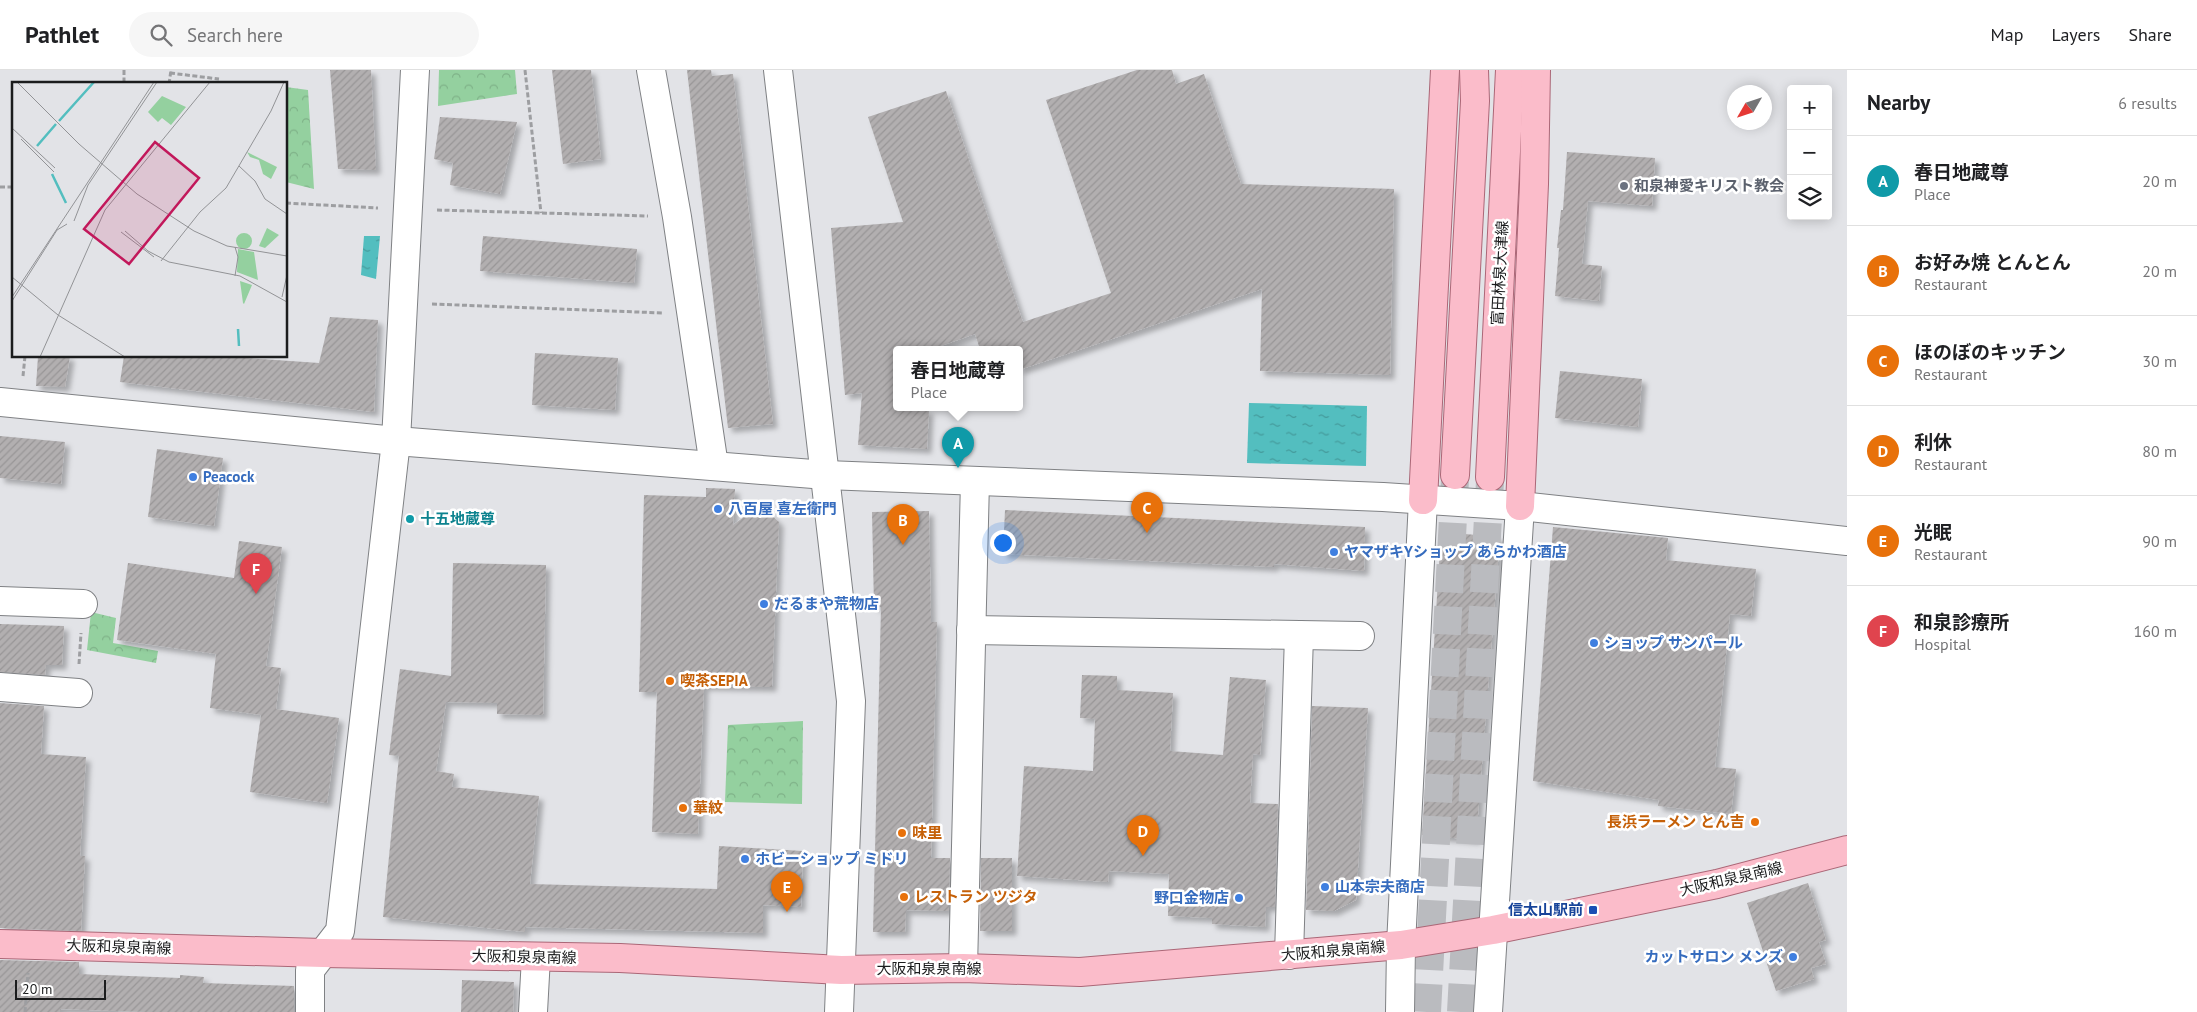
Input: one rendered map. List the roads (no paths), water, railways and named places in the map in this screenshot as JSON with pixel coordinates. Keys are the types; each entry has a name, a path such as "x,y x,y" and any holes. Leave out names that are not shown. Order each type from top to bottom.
{"main road":[{"path":"1423,500 1446,70"},
{"path":"1456,475 1475,101 1474,70"},
{"name":"富田林泉大津線","path":"1490,477 1510,70"},
{"path":"1520,506 1534,184 1536,70"},
{"name":"大阪和泉泉南線","path":"0,944 323,953 620,958 840,970 963,968 1080,972 1401,945 1492,930 1717,884 1847,850"}],"street":[{"path":"310,1012 310,970 340,931 396,442 415,70"},
{"path":"651,70 677,217 714,466"},
{"path":"778,70 851,701 839,1012"},
{"path":"0,402 396,442 826,475 1423,500 1520,506 1847,541"},
{"path":"963,968 975,481"},
{"path":"1400,1012 1401,945 1423,500"},
{"path":"1488,1012 1520,506"},
{"path":"0,601 83,604"},
{"path":"971,630 1360,636"},
{"path":"1289,955 1299,635"},
{"path":"0,687 78,693"},
{"path":"533,1012 536,957"}],"water":[{"path":"364,236 380,236 376,279 361,275"},
{"path":"1249,403 1367,406 1366,466 1247,463"}],"tunnel":[{"path":"1427,1012 1455,479"},
{"path":"1461,1012 1490,481"}],"place":[{"name":"和泉神愛キリスト教会","path":"1624,186"},
{"name":"春日地蔵尊","path":"958,468"},
{"name":"Peacock","path":"193,477"},
{"name":"八百屋 喜左衛門","path":"718,509"},
{"name":"十五地蔵尊","path":"410,519"},
{"name":"ほのぼのキッチン","path":"1147,533"},
{"name":"お好み焼 とんとん","path":"903,545"},
{"name":"ヤマザキYショップ あらかわ酒店","path":"1334,552"},
{"name":"和泉診療所","path":"256,594"},
{"name":"だるまや荒物店","path":"764,604"},
{"name":"ショップ サンパール","path":"1594,643"},
{"name":"喫茶SEPIA","path":"670,681"},
{"name":"華紋","path":"683,808"},
{"name":"長浜ラーメン とん吉","path":"1755,822"},
{"name":"味里","path":"902,833"},
{"name":"利休","path":"1143,856"},
{"name":"ホビーショップ ミドリ","path":"745,859"},
{"name":"山本宗夫商店","path":"1325,887"},
{"name":"レストラン ツジタ","path":"904,897"},
{"name":"野口金物店","path":"1239,898"},
{"name":"信太山駅前","path":"1593,910"},
{"name":"光眠","path":"787,912"},
{"name":"カットサロン メンズ","path":"1793,957"}]}
